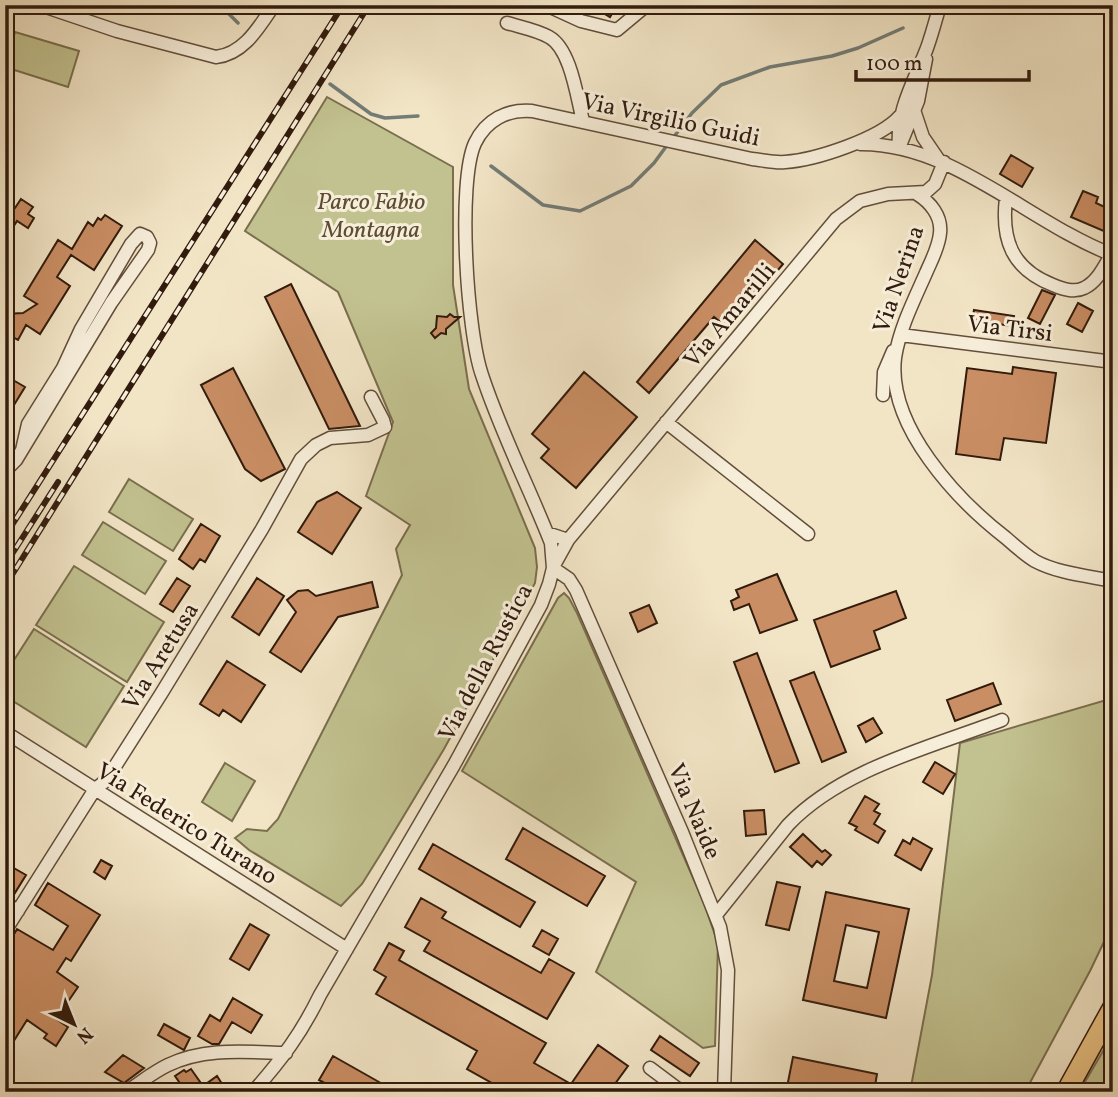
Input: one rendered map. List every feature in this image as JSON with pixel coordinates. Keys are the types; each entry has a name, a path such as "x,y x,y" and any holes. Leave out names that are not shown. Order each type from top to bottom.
{"highway":[{"path":"1066,1092 1113,1007"}],"street":[{"path":"40,5 117,31 216,57 230,54 241,47 274,5"},
{"path":"546,5 581,21 617,30 647,5"},
{"path":"899,148 900,116 927,48 940,5"},
{"path":"507,23 548,37 560,46 569,68 583,121"},
{"path":"899,148 915,111 923,82 927,48"},
{"name":"Via Virgilio Guidi","path":"485,129 502,115 516,111 532,111 752,159 785,162 852,144 881,131 900,116"},
{"path":"915,111 923,137 941,161 935,184"},
{"name":"Via della Rustica","path":"253,1092 303,1029 454,765 550,584 553,550 481,373 471,322 467,260 468,163 475,143 485,129"},
{"name":"Via Virgilio Guidi","path":"852,144 899,148 941,161 1072,236 1112,255"},
{"name":"Via Amarilli","path":"553,568 568,540 816,242 849,207 860,201 888,194 926,192 935,184"},
{"name":"Via Nerina","path":"935,184 933,198 940,235 899,340 895,380 905,415 916,439 953,489 985,522 1036,561 1113,581"},
{"name":"Via Nerina","path":"917,194 927,201 936,213"},
{"path":"1006,198 1005,227 1011,250 1027,272 1038,279 1059,288 1075,291 1083,289 1096,278 1112,255"},
{"path":"5,471 22,450 111,303 148,250 150,243 147,237 140,234 135,238 81,329 63,368 28,424 22,450"},
{"path":"883,395 884,372 899,340"},
{"name":"Via Tirsi","path":"899,340 1113,362"},
{"name":"Via Aretusa","path":"5,931 95,789 109,775 154,704 262,529 301,459 316,445 330,438 368,435 385,427 371,397"},
{"path":"666,422 808,534"},
{"path":"547,533 568,540"},
{"name":"Via Naide","path":"553,568 569,579 576,590 716,915 728,970 724,1092"},
{"path":"716,915 788,825 828,792 861,773 1002,720"},
{"name":"Via Federico Turano","path":"5,732 347,949"},
{"path":"5,903 18,911"},
{"path":"126,1092 158,1070 192,1055 226,1051 286,1053"},
{"path":"650,1068 682,1092"}],"green space":[{"path":"15,32 79,51 68,87 5,67"},
{"name":"Parco Fabio Montagna","path":"327,97 453,167 453,285 469,389 535,548 537,567 535,583 444,749 362,884 341,906 249,850 235,838 247,829 267,831 278,819 402,575 396,549 410,525 366,496 393,422 338,292 245,231"},
{"path":"129,479 193,519 173,551 109,512"},
{"path":"103,522 166,561 145,594 82,555"},
{"path":"74,566 164,622 127,682 36,625"},
{"path":"564,593 577,613 704,903 718,944 715,1046 703,1048 596,972 636,882 462,771 558,598"},
{"path":"34,629 124,686 86,747 5,696 5,674"},
{"path":"1113,698 1113,923 1090,971 1025,1092 910,1092 932,975 960,743"},
{"path":"225,763 255,781 232,821 202,802"},
{"path":"1113,1034 1113,1077 1107,1092 1079,1092"}],"building":[{"path":"590,5 617,5 610,17"},
{"path":"1011,155 1033,168 1022,187 1000,174"},
{"path":"1083,191 1098,197 1096,203 1113,211 1113,235 1071,217"},
{"path":"21,199 33,207 28,214 34,218 28,228 17,221 5,240 5,212 9,205 15,208"},
{"path":"105,215 122,226 94,270 71,255 57,277 70,286 40,334 26,325 18,340 5,333 5,314 23,313 37,304 24,296 58,240 72,249 88,222 93,226 98,218 101,220"},
{"path":"755,240 783,264 729,329 714,317 649,393 637,382"},
{"path":"291,284 360,426 329,429 265,297"},
{"path":"1042,290 1055,295 1040,324 1028,318"},
{"path":"1078,303 1093,311 1082,332 1067,324"},
{"path":"974,310 1014,316 1012,326 972,320"},
{"path":"450,314 460,317 446,329 446,334 441,333 435,338 431,333 436,328 437,316 447,317"},
{"path":"1013,367 1056,373 1046,443 1004,438 1000,460 956,454 967,368 1012,374"},
{"path":"233,368 285,469 261,481 245,469 201,385"},
{"path":"584,372 637,417 576,488 541,458 549,449 532,434"},
{"path":"13,380 25,387 14,405 5,400 5,384 9,386"},
{"path":"337,492 361,508 332,554 298,532 317,502"},
{"path":"201,524 220,536 205,562 200,559 193,569 179,559"},
{"path":"777,574 797,620 760,633 749,604 734,610 731,601 739,597 736,590"},
{"path":"177,578 190,586 173,612 160,604"},
{"path":"257,578 284,596 259,635 232,617"},
{"path":"372,582 378,607 338,617 301,672 270,652 296,612 287,600 298,591 308,590 316,596"},
{"path":"896,591 906,618 874,631 880,649 831,667 814,620"},
{"path":"649,605 657,623 638,632 630,613"},
{"path":"757,653 799,763 775,772 734,662"},
{"path":"227,661 265,685 241,722 223,710 219,716 200,704"},
{"path":"814,672 846,752 822,762 790,681"},
{"path":"993,683 1001,704 955,721 947,700"},
{"path":"873,718 882,733 866,742 858,726"},
{"path":"935,762 955,774 943,794 923,782"},
{"path":"865,796 879,804 874,811 880,814 874,824 885,831 878,843 855,830 857,827 849,823"},
{"path":"764,810 766,834 746,836 744,811"},
{"path":"523,828 605,876 587,906 506,859"},
{"path":"803,834 822,852 825,850 831,855 822,865 817,861 812,867 790,847"},
{"path":"913,838 932,849 921,870 895,855 903,840 910,844"},
{"path":"433,844 535,902 520,927 419,869"},
{"path":"101,860 112,866 105,879 94,872"},
{"path":"5,863 26,875 13,896 5,891"},
{"path":"777,882 800,887 789,930 766,925"},
{"path":"48,883 100,915 71,961 66,958 57,972 78,987 56,1019 68,1027 56,1046 44,1038 47,1034 27,1020 5,1055 5,950 17,929 53,950 68,926 35,905"},
{"path":"826,892 909,909 886,1018 803,1000","holes":["846,925 879,932 867,988 834,981"]},
{"path":"421,898 446,912 442,918 541,973 549,959 574,973 547,1019 424,951 430,941 405,927"},
{"path":"250,924 269,935 249,970 230,959"},
{"path":"542,930 558,939 549,955 533,946"},
{"path":"389,943 404,951 399,960 546,1043 534,1063 571,1084 598,1045 628,1066 609,1092 508,1092 467,1069 477,1051 376,994 386,977 374,970"},
{"path":"233,998 262,1015 251,1033 232,1022 219,1044 212,1044 198,1036 210,1015 220,1021"},
{"path":"164,1024 190,1038 184,1050 158,1035"},
{"path":"660,1036 699,1063 690,1076 651,1050"},
{"path":"123,1055 144,1068 124,1083 105,1072"},
{"path":"333,1056 397,1092 341,1092 319,1080"},
{"path":"793,1057 877,1074 874,1092 786,1092"},
{"path":"191,1069 203,1086 217,1076 224,1087 218,1092 186,1092 175,1076"}],"waterway":[{"path":"220,5 238,23"},
{"path":"965,13 990,5"},
{"path":"673,138 692,113 721,85 770,67 832,56 858,48 903,28"},
{"path":"330,84 371,114 385,118 418,116"},
{"path":"491,166 543,205 580,211 631,186 668,144"}],"railway":[{"path":"5,536 343,5"},
{"path":"5,586 369,5"},
{"path":"5,565 58,482"}]}
